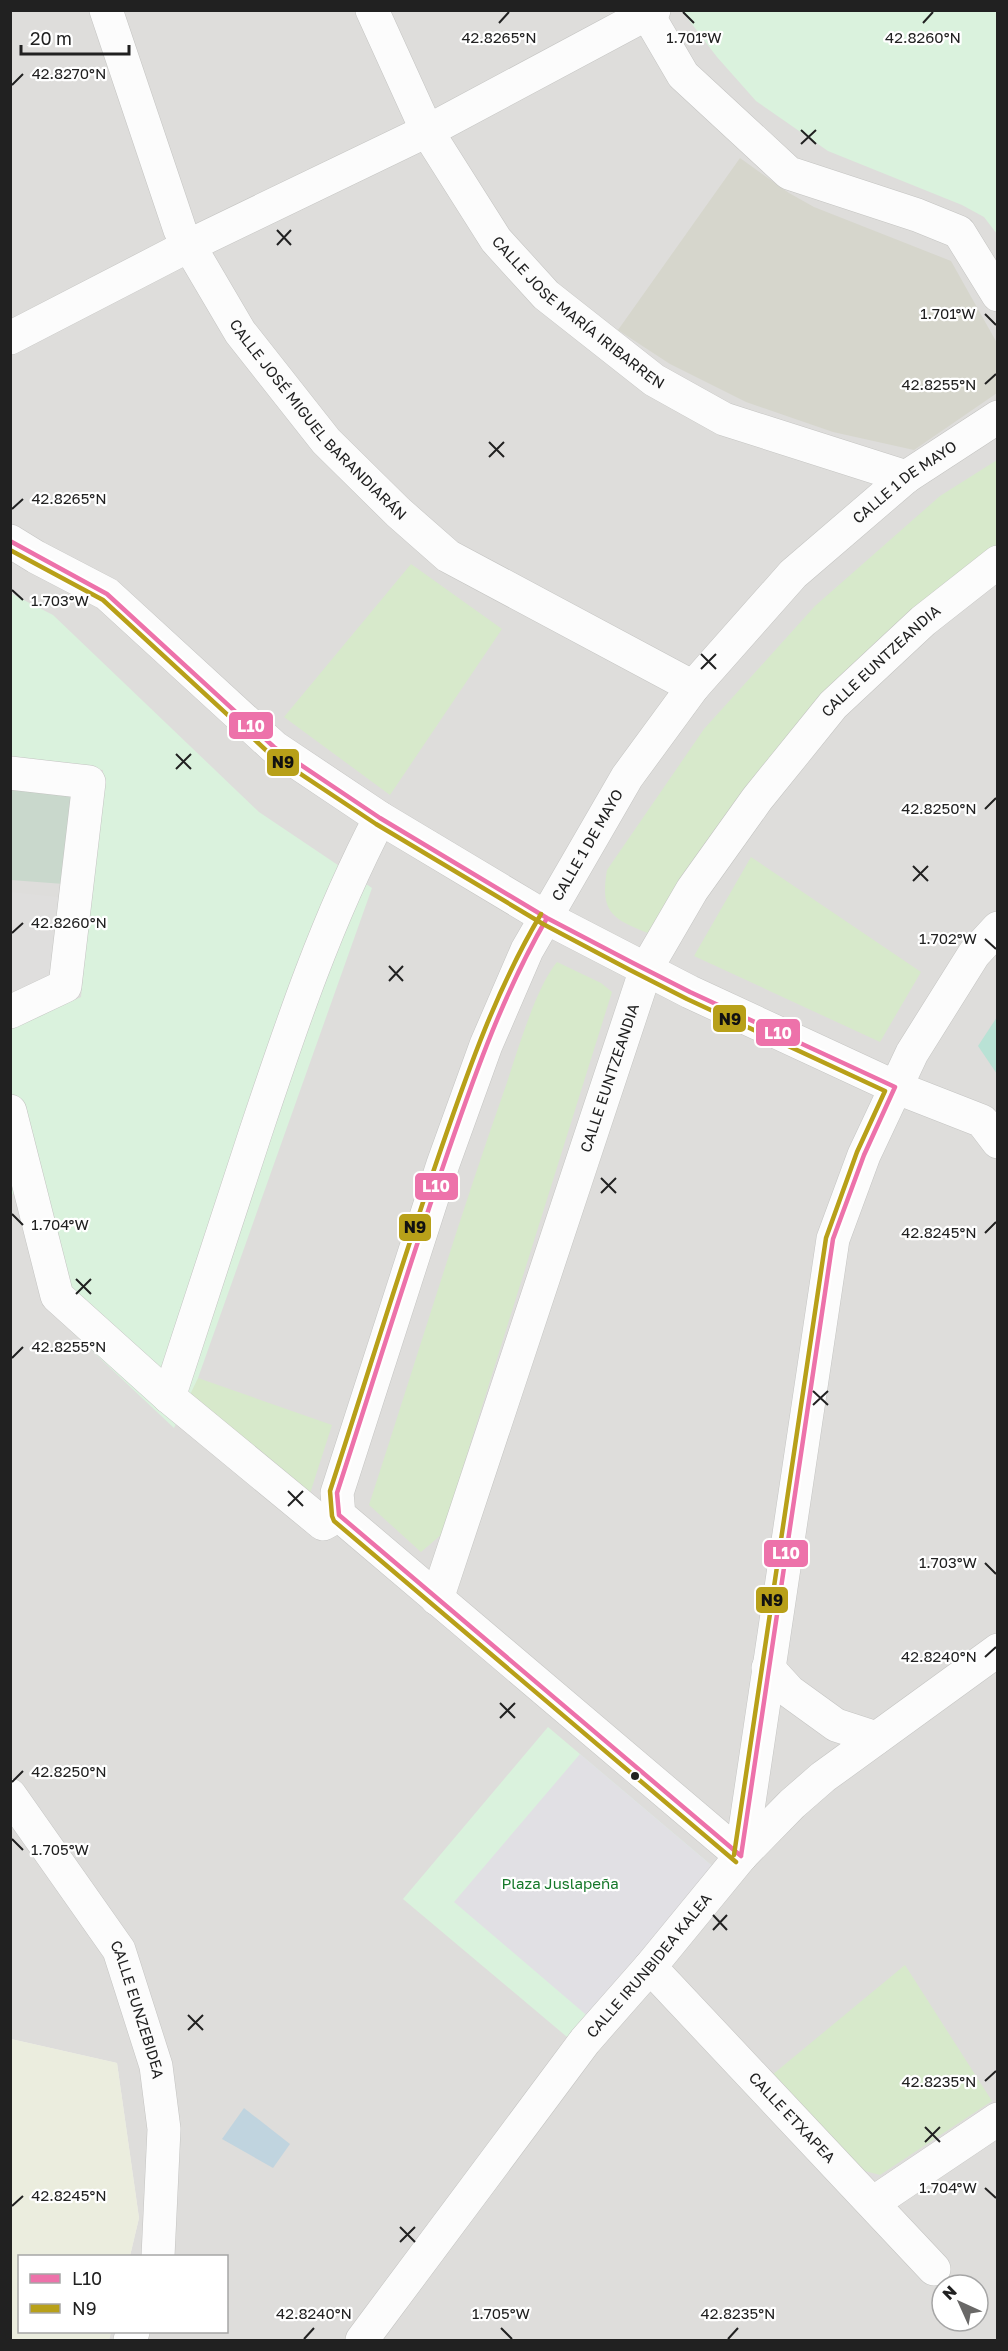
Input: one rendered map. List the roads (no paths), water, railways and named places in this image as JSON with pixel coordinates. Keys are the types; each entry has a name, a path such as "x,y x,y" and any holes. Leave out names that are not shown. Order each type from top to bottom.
{"street":[{"name":"CALLE JOSÉ MIGUEL BARANDIARÁN","path":"106,10 180,230 188,246 240,332 326,441 398,513 448,556 693,687"},
{"name":"CALLE JOSE MARÍA IRIBARREN","path":"372,10 426,131 496,240 546,295 654,380 724,419 906,477"},
{"path":"10,338 188,246 426,131 649,12 683,75 789,173 917,215 959,232 998,295"},
{"name":"CALLE 1 DE MAYO","path":"339,1515 337,1493 447,1153 486,1045 527,950 627,777 693,687 793,574 906,477 998,417"},
{"path":"10,541 107,594 274,747 380,818 547,918 690,992 895,1087 982,1121 998,1142"},
{"name":"CALLE EUNTZEANDIA","path":"437,1599 646,969 692,890 756,799 833,705 923,621 998,562"},
{"path":"10,773 89,782 65,986 10,1012"},
{"path":"169,1397 272,1084 326,932 356,863 380,818"},
{"path":"741,1856 833,1239 864,1155 912,1053 974,954 998,928"},
{"path":"10,1111 57,1296 169,1397 323,1524 339,1515 741,1856"},
{"name":"CALLE IRUNBIDEA KALEA","path":"362,2340 585,2041 650,1967 741,1856 792,1803 876,1738 998,1650"},
{"path":"768,1668 789,1690 836,1725 876,1738"},
{"name":"CALLE EUNZEBIDEA","path":"10,1795 119,1950 156,2066 164,2129 158,2255"},
{"name":"CALLE ETXAPEA","path":"650,1967 934,2269"},
{"path":"873,2203 998,2119"}],"water":[{"path":"244,2108 290,2144 273,2168 222,2139"}],"park label":[{"name":"Plaza Juslapeña","path":"560,1884"}]}
